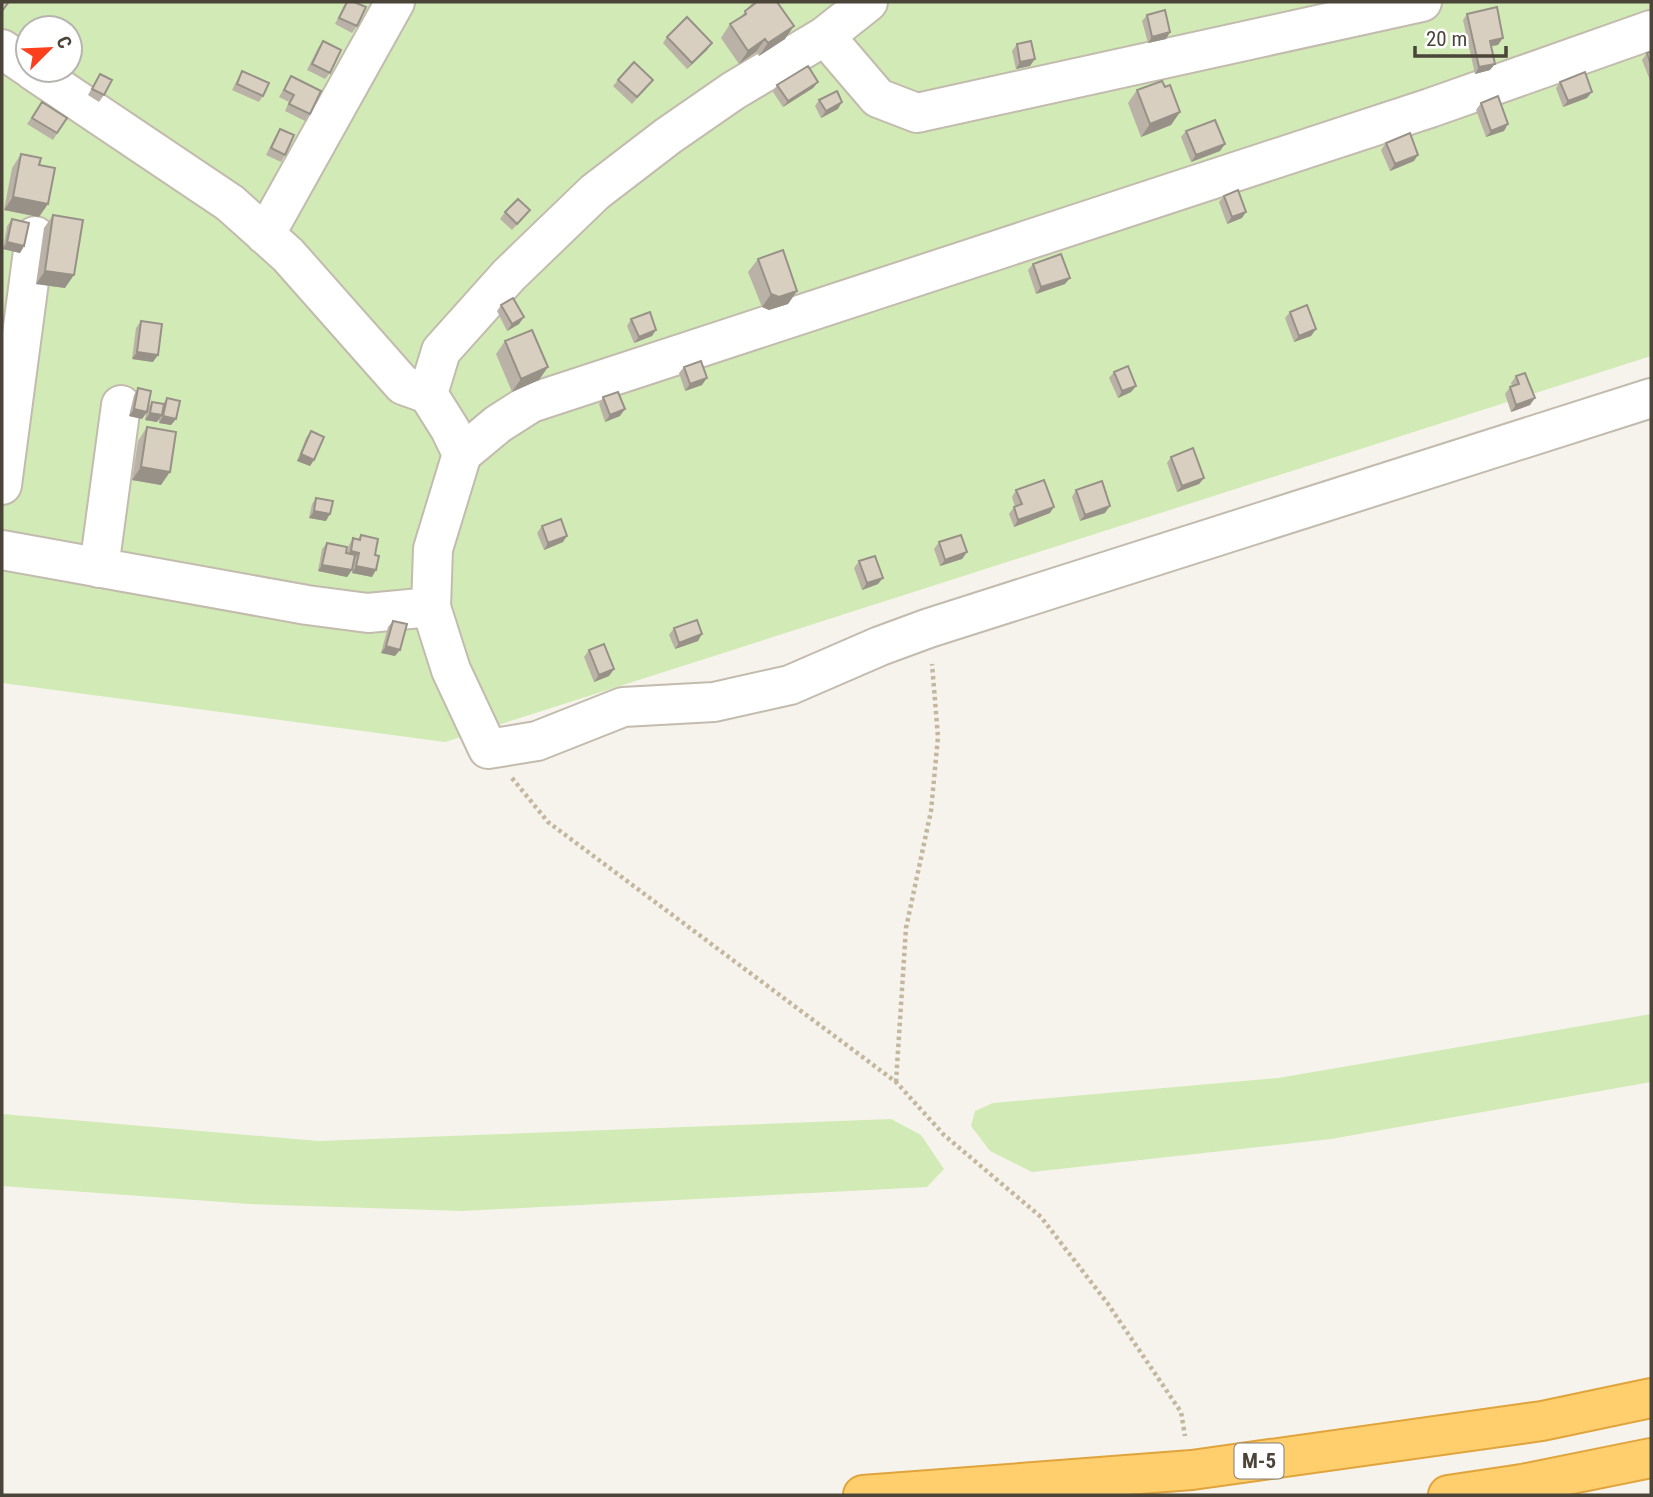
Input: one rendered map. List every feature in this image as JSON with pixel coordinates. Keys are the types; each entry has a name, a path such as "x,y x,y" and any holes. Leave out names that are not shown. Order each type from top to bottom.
{"highway":[{"name":"М-5","path":"863,1495 1192,1470 1542,1421 1651,1398"},
{"path":"1448,1495 1522,1484 1651,1458"}],"lane":[{"path":"265,235 395,2"},
{"path":"428,394 441,351 509,275 595,192 711,106 825,36 868,2"},
{"path":"825,36 878,98 917,113 1422,2"},
{"path":"1651,30 1430,108 531,403 498,424 462,454 433,550 431,607 451,670 488,749 537,741 623,707 714,702 790,685 929,628 1651,398"},
{"path":"52,84 230,204 265,235 288,256 403,385 428,394 462,454"},
{"path":"2,485 35,236"},
{"path":"99,568 121,405"},
{"path":"2,550 307,606 368,613 431,607"}],"path":[{"path":"896,1082 906,928 930,811 938,737 929,628"},
{"path":"488,749 548,822 896,1082 944,1135 1041,1217 1108,1304 1181,1412 1192,1470"}],"green space":[{"path":"2,2 1651,2 1651,356 445,742 2,683"},
{"path":"1651,1014 1651,1082 1331,1139 1032,1172 990,1151 971,1126 975,1111 993,1103 1278,1078"},
{"path":"2,1114 319,1141 891,1119 921,1135 944,1169 927,1187 463,1211 250,1204 2,1186"}],"building":[{"path":"347,2 366,7 357,26 339,18"},
{"path":"757,2 777,2 794,26 768,43 765,39 748,51 730,24 746,14 745,11"},
{"path":"1497,7 1503,38 1490,41 1495,64 1479,67 1467,14"},
{"path":"1165,10 1170,32 1152,37 1147,15"},
{"path":"687,17 712,43 692,63 667,37"},
{"path":"323,41 341,50 330,73 312,64"},
{"path":"1031,41 1035,59 1020,62 1017,44"},
{"path":"634,62 653,80 637,97 618,80"},
{"path":"808,66 818,82 788,101 777,85"},
{"path":"242,71 269,83 263,96 237,84"},
{"path":"1585,72 1592,92 1568,101 1560,82"},
{"path":"100,74 112,80 104,95 92,89"},
{"path":"291,76 321,91 310,114 289,104 294,95 284,90"},
{"path":"1162,81 1165,87 1170,85 1180,112 1150,124 1137,90"},
{"path":"837,91 842,102 826,111 819,100"},
{"path":"1498,96 1508,124 1491,131 1481,103"},
{"path":"42,102 67,118 57,133 32,118"},
{"path":"1215,120 1225,144 1196,155 1186,131"},
{"path":"280,129 294,135 285,155 271,148"},
{"path":"1410,133 1418,155 1395,164 1386,143"},
{"path":"21,154 41,158 39,165 55,168 48,204 13,197"},
{"path":"1238,190 1246,212 1232,217 1224,196"},
{"path":"518,199 530,210 517,224 505,212"},
{"path":"53,215 83,220 74,275 45,271"},
{"path":"12,219 29,223 24,246 7,242"},
{"path":"783,250 797,291 779,297 771,294 758,259"},
{"path":"1061,254 1070,278 1041,287 1033,264"},
{"path":"513,298 524,317 512,324 501,305"},
{"path":"1307,305 1316,329 1299,336 1290,312"},
{"path":"650,312 656,330 639,337 631,319"},
{"path":"141,321 162,324 158,355 137,352"},
{"path":"532,330 548,367 521,379 505,341"},
{"path":"701,361 707,378 690,384 684,367"},
{"path":"1128,366 1136,386 1122,391 1114,372"},
{"path":"1525,373 1535,398 1516,405 1510,387 1519,384 1516,376"},
{"path":"138,388 151,391 147,412 134,409"},
{"path":"618,392 625,409 610,415 603,397"},
{"path":"167,398 180,401 176,419 163,416"},
{"path":"152,402 164,404 162,415 150,413"},
{"path":"147,427 176,432 170,472 141,467"},
{"path":"311,431 324,437 314,460 301,454"},
{"path":"1193,448 1204,478 1182,486 1171,457"},
{"path":"1044,480 1054,507 1018,520 1014,507 1022,504 1016,490"},
{"path":"1102,481 1110,506 1085,515 1076,490"},
{"path":"316,498 333,501 330,514 314,511"},
{"path":"561,519 567,536 548,543 542,526"},
{"path":"361,535 378,539 376,570 356,566 359,553 351,551 353,538 360,540"},
{"path":"961,535 967,552 945,560 939,542"},
{"path":"327,543 347,547 346,553 355,555 352,570 322,565"},
{"path":"875,556 883,578 867,583 859,561"},
{"path":"697,620 702,634 679,643 674,628"},
{"path":"393,621 407,624 400,650 386,646"},
{"path":"604,644 614,669 599,675 589,650"}]}
